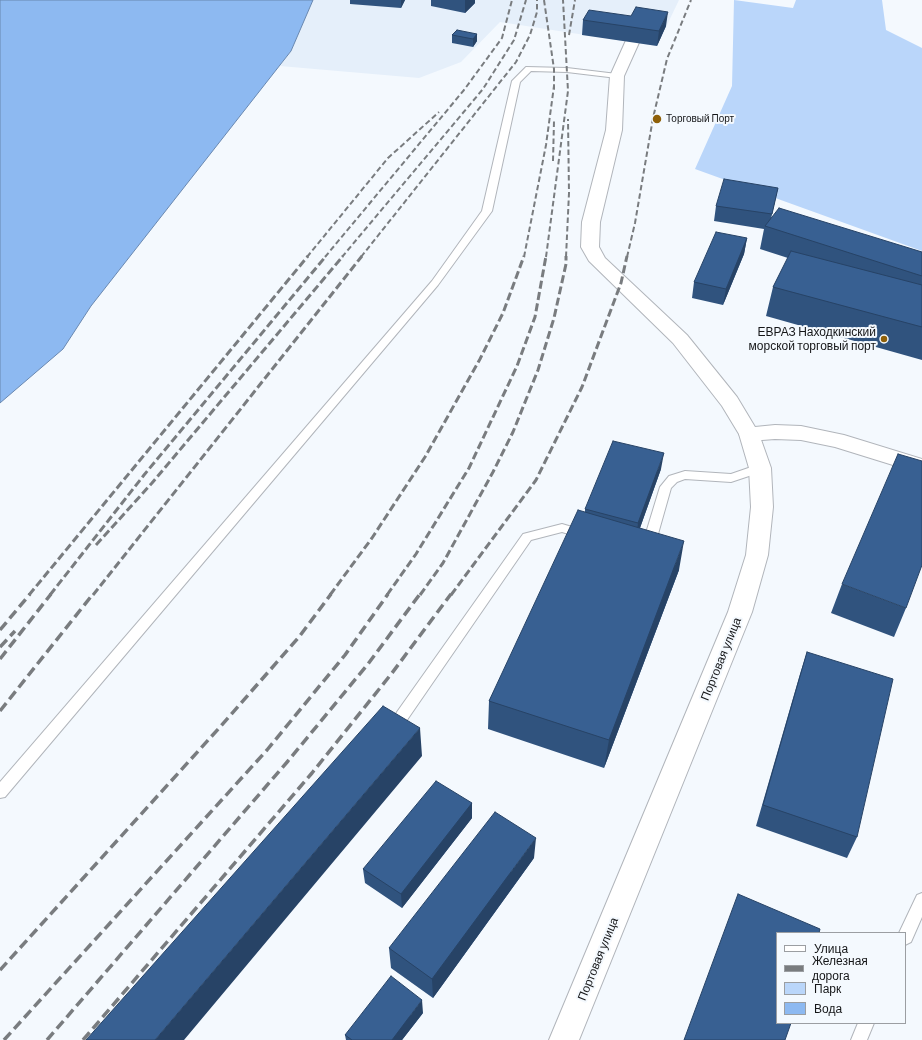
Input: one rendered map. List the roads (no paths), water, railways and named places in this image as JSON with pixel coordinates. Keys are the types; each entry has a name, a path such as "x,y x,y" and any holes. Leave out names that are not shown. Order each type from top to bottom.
{"street":[{"path":"617,76 639,27"},
{"name":"Портовая улица","path":"564,1040 740,612 757,555 762,507 760,468 749,434 730,402 680,339 598,261 590,247 591,222 614,130 617,76"},
{"path":"749,434 775,432 801,433 837,440 922,467"}],"lane":[{"path":"0,792 435,284 486,211 516,81 529,69 567,70 617,76"},
{"path":"636,546 644,546 652,534 666,487 673,479 685,475 731,478 760,468"},
{"path":"402,716 527,537 562,528 599,539"},
{"path":"906,935 922,900"},
{"path":"859,1040 866,1024"}],"water":[{"path":"0,0 313,0 291,51 91,306 63,349 0,403"}],"railway":[{"path":"325,257 464,90 502,38 512,0"},
{"path":"342,257 483,89 514,40 526,0"},
{"path":"361,257 516,62 530,35 537,12 537,0"},
{"path":"544,0 554,69 554,86"},
{"path":"546,257 568,91 563,0"},
{"path":"569,35 575,0"},
{"path":"627,257 635,223 653,118 667,59 691,0"},
{"path":"524,257 546,145 554,86"},
{"path":"554,86 554,91"},
{"path":"307,257 388,158 439,112"},
{"path":"566,257 569,193 568,119"},
{"path":"553,161 554,121"},
{"path":"29,595 308,256"},
{"path":"50,595 144,475 326,256"},
{"path":"96,545 152,483 343,256"},
{"path":"93,595 362,256"},
{"path":"330,595 372,538 425,457 480,359 503,313 524,256"},
{"path":"387,595 416,554 469,468 517,366 535,317 546,256"},
{"path":"451,595 536,480 582,387 621,283 627,256"},
{"path":"420,595 443,563 493,472 513,432 538,370 554,318 566,264 566,257"},
{"path":"0,630 30,594"},
{"path":"0,659 51,594"},
{"path":"0,711 93,594"},
{"path":"0,970 220,727 299,637 331,594"},
{"path":"4,1040 267,750 345,655 388,594"},
{"path":"47,1040 288,761 368,664 420,594"},
{"path":"83,1040 312,773 392,673 451,594"},
{"path":"0,647 15,631"}],"place":[{"name":"Торговый Порт","path":"657,119"},
{"name":"ЕВРАЗ Находкинский морской торговый порт","path":"884,339"}]}
